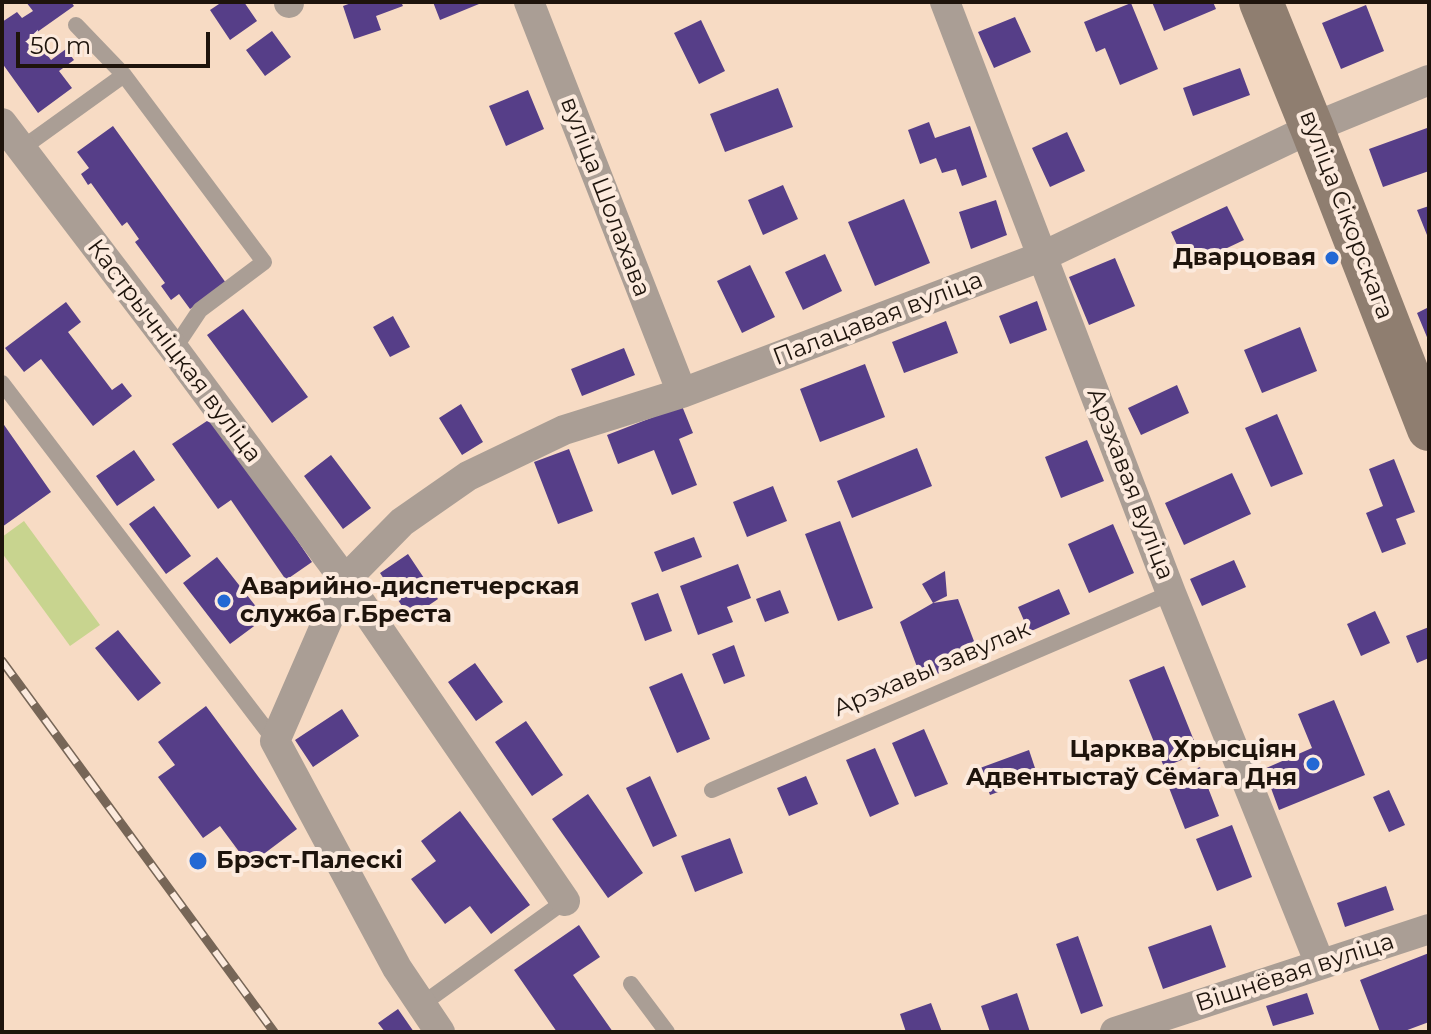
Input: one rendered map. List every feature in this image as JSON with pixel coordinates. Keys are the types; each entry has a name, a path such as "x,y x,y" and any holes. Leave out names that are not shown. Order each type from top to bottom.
{"street":[{"name":"вуліца Шолахава","path":"529,2 682,393"},
{"name":"Арэхавая вуліца","path":"945,2 1171,593 1320,964"},
{"name":"вуліца Сікорскага","path":"1261,2 1322,123 1429,429"},
{"name":"Палацавая вуліца","path":"345,580 402,522 468,476 564,430 682,393 1043,256 1322,123 1429,80"},
{"name":"Кастрычніцкая вуліца","path":"2,123 345,580 565,901"},
{"path":"345,580 275,741 397,968 440,1032"},
{"name":"Вішнёвая вуліца","path":"1115,1032 1429,929"}],"lane":[{"path":"76,25 124,75 264,262 200,310 174,349"},
{"path":"21,149 124,75"},
{"path":"2,383 275,741"},
{"name":"Арэхавы завулак","path":"712,790 1171,593"},
{"path":"421,1005 565,901"},
{"path":"631,984 667,1032"}],"green space":[{"path":"24,521 100,625 70,646 2,553 2,537"}],"building":[{"path":"26,2 71,2 74,6 33,35 51,60 66,49 74,60 59,71 72,88 38,113 2,63 2,22 17,12 22,18 33,11"},
{"path":"222,2 244,2 257,21 230,40 210,10"},
{"path":"354,2 401,2 403,6 376,16 381,30 354,39 343,6"},
{"path":"433,2 478,2 479,4 440,20"},
{"path":"1152,2 1213,2 1216,9 1164,31"},
{"path":"1131,3 1158,69 1120,85 1105,48 1096,52 1084,22"},
{"path":"1366,5 1384,51 1341,69 1322,23"},
{"path":"1015,17 1031,52 994,68 978,32"},
{"path":"701,20 725,71 699,84 674,33"},
{"path":"272,31 291,57 265,76 246,50"},
{"path":"1240,68 1250,95 1193,116 1183,88"},
{"path":"778,88 793,127 725,152 710,114"},
{"path":"528,90 544,129 506,146 489,106"},
{"path":"929,122 935,138 970,126 987,177 962,186 956,169 942,173 936,158 920,164 908,130"},
{"path":"113,126 226,283 190,309 179,294 171,300 161,286 165,283 135,242 139,239 127,222 122,226 81,174 89,168 77,152"},
{"path":"1427,128 1429,171 1383,187 1369,149"},
{"path":"1067,132 1085,171 1050,187 1032,148"},
{"path":"783,185 798,219 763,235 748,200"},
{"path":"904,199 930,263 875,286 848,222"},
{"path":"996,200 1007,235 971,249 959,212"},
{"path":"1227,206 1244,240 1187,267 1171,232"},
{"path":"1429,206 1429,240 1417,210"},
{"path":"825,254 842,291 803,310 785,272"},
{"path":"1115,258 1135,306 1089,325 1069,277"},
{"path":"750,265 775,317 742,333 717,281"},
{"path":"1037,301 1047,330 1010,344 999,316"},
{"path":"66,302 81,322 68,332 112,390 122,383 132,396 93,426 41,359 24,372 5,348"},
{"path":"1429,307 1429,342 1417,313"},
{"path":"243,309 308,397 272,423 207,335"},
{"path":"393,316 410,347 390,357 373,327"},
{"path":"946,321 958,353 904,373 892,342"},
{"path":"1300,327 1317,371 1262,393 1244,350"},
{"path":"624,348 635,375 582,396 571,369"},
{"path":"865,364 885,417 820,442 800,389"},
{"path":"1177,385 1189,413 1141,435 1128,408"},
{"path":"461,404 483,442 462,455 439,418"},
{"path":"682,406 693,433 679,439 697,485 672,495 654,450 618,464 607,435"},
{"path":"1277,414 1303,474 1271,487 1245,428"},
{"path":"213,417 312,562 286,580 231,500 218,509 172,444"},
{"path":"2,422 51,492 2,527"},
{"path":"1087,440 1104,481 1061,498 1045,457"},
{"path":"917,448 932,486 852,518 837,481"},
{"path":"569,449 593,511 558,524 534,462"},
{"path":"134,450 155,480 117,506 96,476"},
{"path":"331,455 371,508 343,529 304,476"},
{"path":"1394,459 1415,512 1396,519 1406,544 1382,553 1366,513 1383,506 1369,469"},
{"path":"1232,473 1251,514 1184,545 1165,503"},
{"path":"773,486 787,521 747,537 733,502"},
{"path":"154,506 191,556 166,574 129,524"},
{"path":"840,521 873,608 838,621 805,534"},
{"path":"1113,524 1134,573 1089,593 1068,544"},
{"path":"694,537 702,557 662,572 654,552"},
{"path":"408,554 438,599 410,618 380,573"},
{"name":"Аварийно-диспетчерская служба г.Бреста","path":"217,557 265,618 230,644 183,583"},
{"path":"1234,560 1246,587 1202,606 1190,579"},
{"path":"738,564 751,598 727,607 733,622 698,635 680,586"},
{"path":"945,571 947,596 933,603 922,584"},
{"path":"1059,589 1070,614 1029,632 1018,607"},
{"path":"780,590 789,613 765,622 756,599"},
{"path":"658,593 672,631 645,641 631,603"},
{"path":"958,599 980,657 922,680 900,622 933,603"},
{"path":"1375,611 1390,643 1361,656 1347,624"},
{"path":"1429,627 1429,658 1417,663 1406,636"},
{"path":"118,630 161,683 138,701 95,648"},
{"path":"734,645 745,676 724,684 712,654"},
{"path":"475,663 503,702 476,721 448,682"},
{"path":"1164,666 1199,753 1164,767 1129,680"},
{"path":"682,673 710,739 677,753 649,687"},
{"path":"1334,700 1365,775 1279,810 1264,769 1312,748 1298,714"},
{"name":"Брэст-Палескі","path":"206,706 297,829 249,865 220,826 203,838 158,777 175,765 158,742"},
{"path":"342,709 359,736 313,767 295,740"},
{"path":"526,721 563,775 532,796 495,742"},
{"path":"924,729 948,784 915,797 892,743"},
{"path":"875,748 899,804 870,817 846,760"},
{"path":"1029,750 1038,777 990,795 980,768"},
{"path":"1200,767 1219,816 1185,829 1166,780"},
{"path":"650,776 677,836 653,847 626,788"},
{"path":"806,776 818,804 789,816 777,788"},
{"path":"1389,790 1405,825 1389,832 1373,797"},
{"path":"588,794 643,873 608,898 552,819"},
{"path":"460,811 530,905 491,934 470,906 445,924 411,879 436,861 421,841"},
{"path":"1232,825 1252,877 1217,891 1196,839"},
{"path":"730,838 743,873 695,892 681,856"},
{"path":"1386,886 1394,910 1345,927 1337,903"},
{"path":"579,925 600,957 573,975 613,1032 557,1032 514,970"},
{"path":"1211,925 1226,967 1163,989 1148,947"},
{"path":"1078,936 1103,1006 1081,1014 1056,944"},
{"path":"1429,953 1429,1022 1402,1032 1380,1032 1360,980"},
{"path":"1017,993 1030,1032 990,1032 981,1006"},
{"path":"1307,993 1314,1014 1273,1026 1266,1006"},
{"path":"931,1003 942,1032 906,1032 900,1014"},
{"path":"398,1009 414,1032 385,1032 378,1023"}],"railway":[{"path":"2,661 274,1032"}],"place":[{"name":"Дварцовая","path":"1332,258"},
{"name":"Аварийно-диспетчерская служба г.Бреста","path":"224,601"},
{"name":"Царква Хрысціян Адвентыстаў Сёмага Дня","path":"1313,764"},
{"name":"Брэст-Палескі","path":"198,861"}]}
